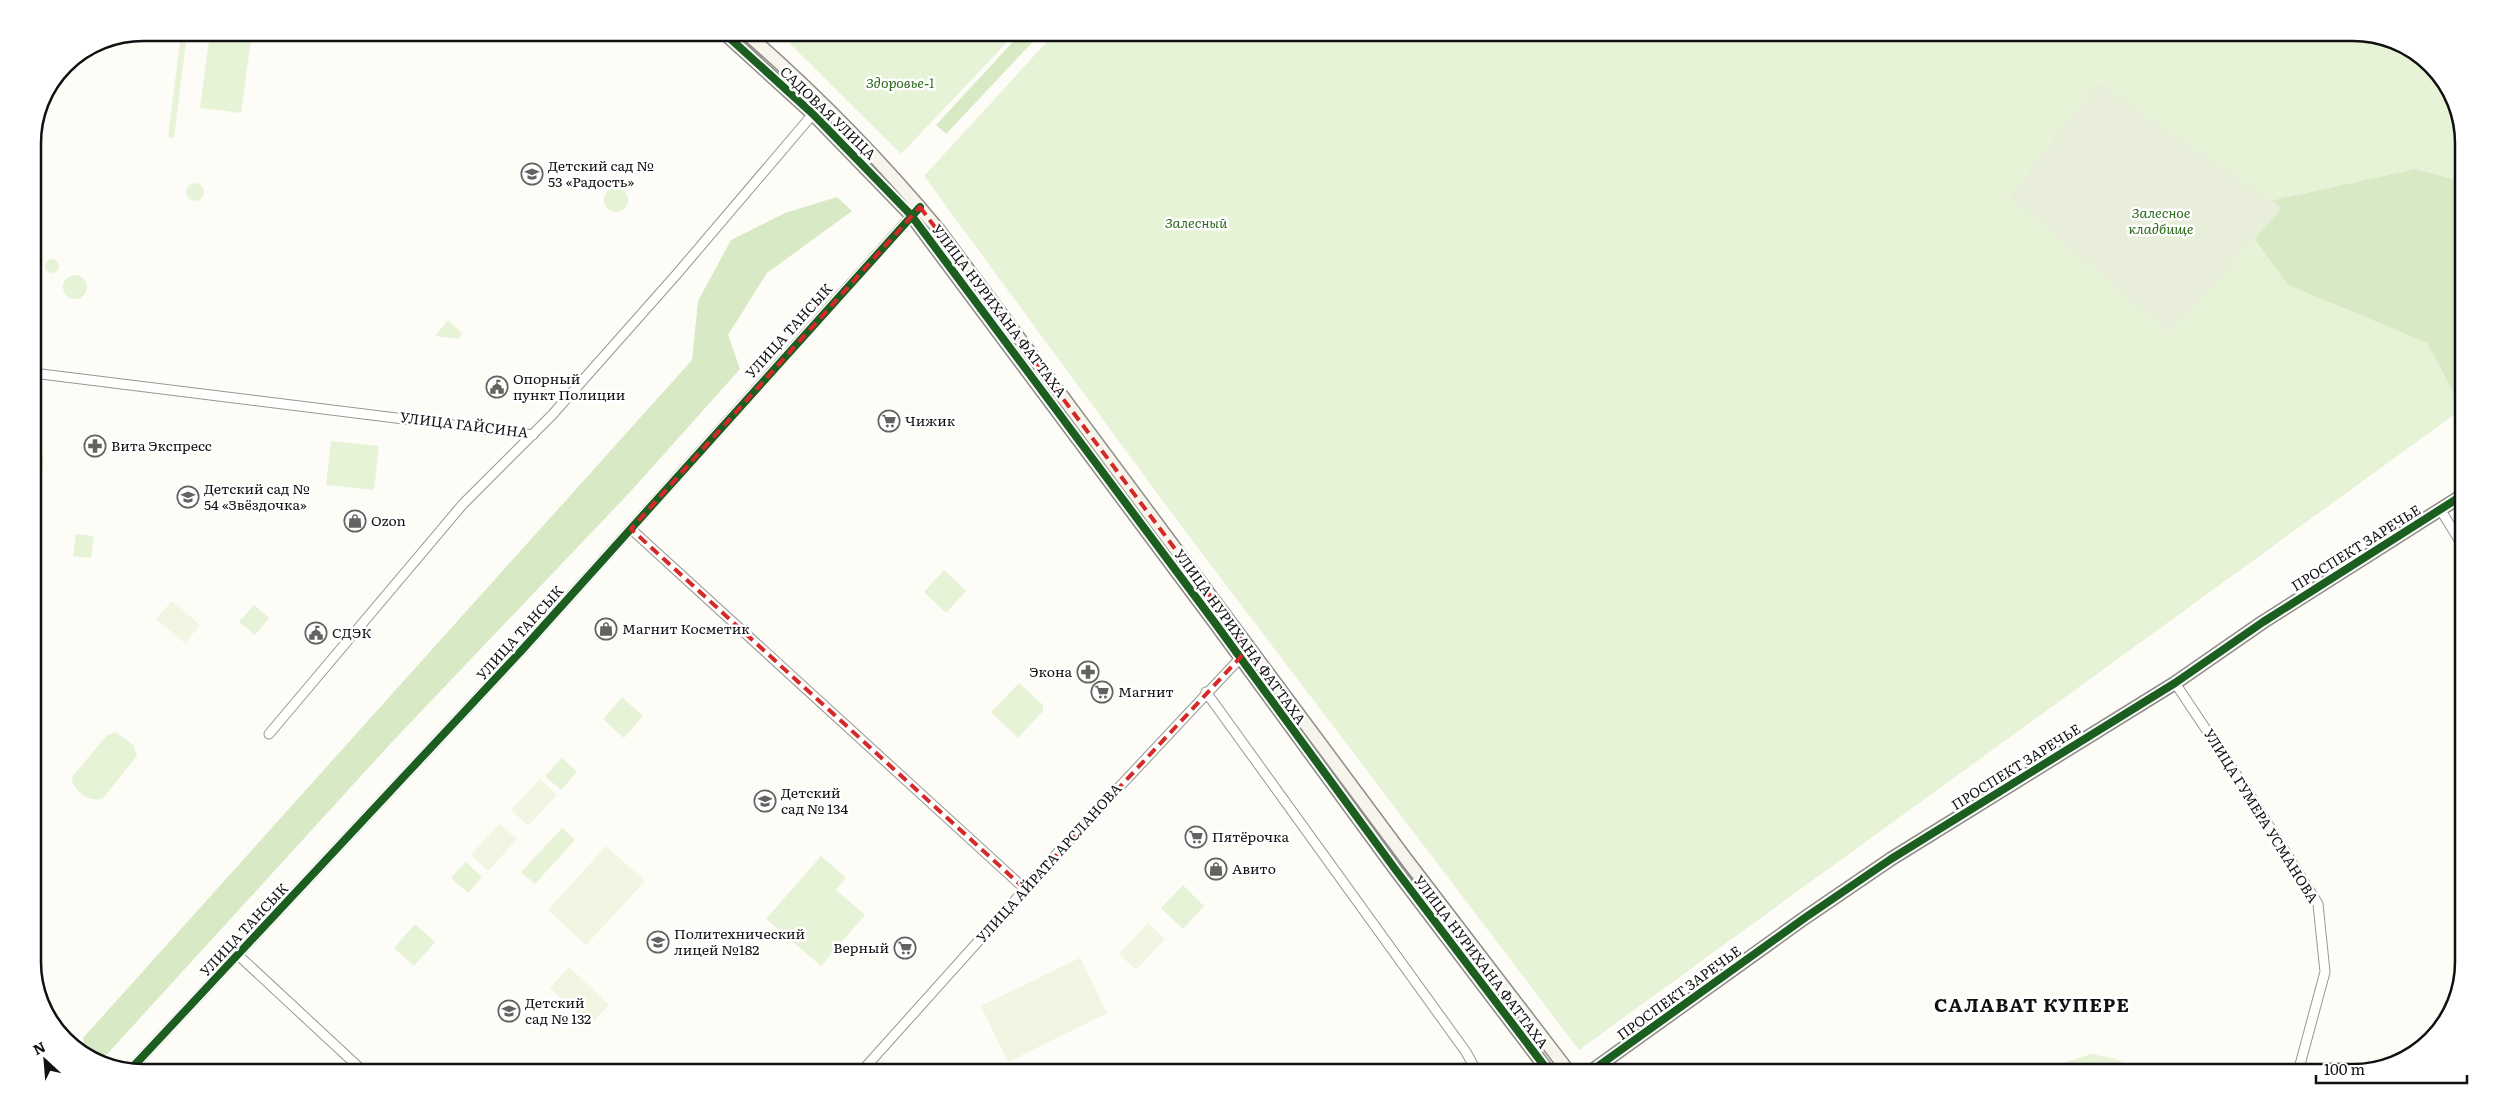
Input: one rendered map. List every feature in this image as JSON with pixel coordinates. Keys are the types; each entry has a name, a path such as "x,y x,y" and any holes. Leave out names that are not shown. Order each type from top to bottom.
{"street":[{"name":"САДОВАЯ УЛИЦА","path":"734,41 916,211"},
{"name":"САДОВАЯ УЛИЦА","path":"755,41 825,104 916,211"},
{"name":"УЛИЦА ГАЙСИНА","path":"41,374 533,435 676,275 813,114"},
{"name":"УЛИЦА ТАНСЫК","path":"136,1063 462,714 631,529 916,211"},
{"name":"УЛИЦА НУРИХАНА ФАТТАХА","path":"916,211 1245,652 1563,1064"},
{"path":"269,734 467,500 533,435"},
{"name":"ПРОСПЕКТ ЗАРЕЧЬЕ","path":"1601,1064 1806,917 1891,859 2175,683 2264,622 2455,500"},
{"path":"2440,510 2455,533"},
{"path":"631,529 1025,889"},
{"name":"УЛИЦА НУРИХАНА ФАТТАХА","path":"1245,652 1395,869 1543,1064"},
{"name":"УЛИЦА АЙРАТА АРСЛАНОВА","path":"868,1064 1025,889 1245,652"},
{"name":"УЛИЦА ГУМЕРА УСМАНОВА","path":"2175,683 2246,789 2318,904 2325,972 2300,1064"},
{"path":"1206,692 1449,1028 1472,1064"},
{"path":"238,955 355,1064"}],"highlighted area":[{"path":"920,207 1249,648 1025,889 631,529"}],"green space":[{"path":"180,41 186,41 174,138 168,137"},
{"path":"209,41 251,41 241,113 200,108"},
{"name":"Здоровье-1","path":"787,41 1008,41 901,154"},
{"path":"1014,41 1033,41 946,134 936,125"},
{"name":"Залесный","path":"1048,41 2359,41 2372,43 2392,49 2415,62 2438,87 2453,124 2455,137 2455,180 2416,169 2288,285 2427,343 2455,396 2455,414 1579,1050 1182,527 924,176"},
{"name":"Залесное кладбище","path":"2098,82 2282,208 2170,334 2009,196"},
{"path":"2416,169 2455,180 2455,396 2427,343 2288,285 2233,209"},
{"path":"195,183 201,186 204,192 201,198 195,201 189,198 186,192 189,186"},
{"path":"611,188 621,188 628,195 628,205 621,212 611,212 604,205 604,195"},
{"path":"837,197 852,211 767,273 728,335 740,369 631,491 392,742 105,1056 84,1045 83,1038 692,360 698,301 731,240 785,213"},
{"path":"49,259 55,259 59,266 55,273 49,273 45,269 45,263"},
{"path":"75,275 83,279 87,287 83,295 75,299 67,295 63,287 67,279"},
{"path":"448,320 462,333 459,339 435,336"},
{"path":"331,441 379,446 374,490 326,485"},
{"path":"41,454 44,455 41,482"},
{"path":"76,534 94,536 91,558 73,556"},
{"path":"944,570 966,591 946,613 924,592"},
{"path":"172,601 200,625 185,643 156,619"},
{"path":"254,605 269,618 255,635 239,622"},
{"path":"1019,683 1043,705 1043,711 1018,738 991,712"},
{"path":"622,697 643,716 624,738 603,719"},
{"path":"116,732 134,746 137,756 103,798 93,799 83,795 75,787 72,777 107,735"},
{"path":"562,758 577,772 561,790 545,776"},
{"path":"540,779 557,795 528,826 511,810"},
{"path":"499,824 517,839 488,871 471,855"},
{"path":"562,828 575,840 535,884 521,872"},
{"path":"606,846 645,881 586,945 548,910"},
{"path":"821,856 846,878 836,890 865,915 821,966 766,919"},
{"path":"466,862 482,877 468,893 451,878"},
{"path":"1183,885 1204,906 1183,929 1161,908"},
{"path":"1148,923 1165,939 1136,970 1119,954"},
{"path":"415,924 435,942 414,966 394,948"},
{"path":"1080,958 1107,1013 1008,1062 981,1006"},
{"path":"569,967 609,1005 590,1025 550,988"},
{"path":"2091,1054 2117,1059 2124,1064 2060,1064"}],"cycle path":[{"path":"733,41 813,114 911,215 1215,623 1395,869 1543,1064"},
{"path":"136,1063 522,650 920,207"},
{"path":"1601,1064 1806,917 1891,859 2175,683 2263,622 2455,500"}],"place":[{"name":"Детский сад № 53 «Радость»","path":"532,174"},
{"name":"Опорный пункт Полиции","path":"497,387"},
{"name":"Чижик","path":"889,421"},
{"name":"Вита Экспресс","path":"95,446"},
{"name":"Детский сад № 54 «Звёздочка»","path":"188,497"},
{"name":"Ozon","path":"355,521"},
{"name":"Магнит Косметик","path":"606,629"},
{"name":"СДЭК","path":"316,633"},
{"name":"Экона","path":"1088,672"},
{"name":"Магнит","path":"1102,692"},
{"name":"Детский сад № 134","path":"765,801"},
{"name":"Пятёрочка","path":"1196,837"},
{"name":"Авито","path":"1216,869"},
{"name":"Политехнический лицей №182","path":"658,942"},
{"name":"Верный","path":"905,948"},
{"name":"Детский сад № 132","path":"509,1011"}],"district":[{"name":"САЛАВАТ КУПЕРЕ","path":"2032,1005"}]}
